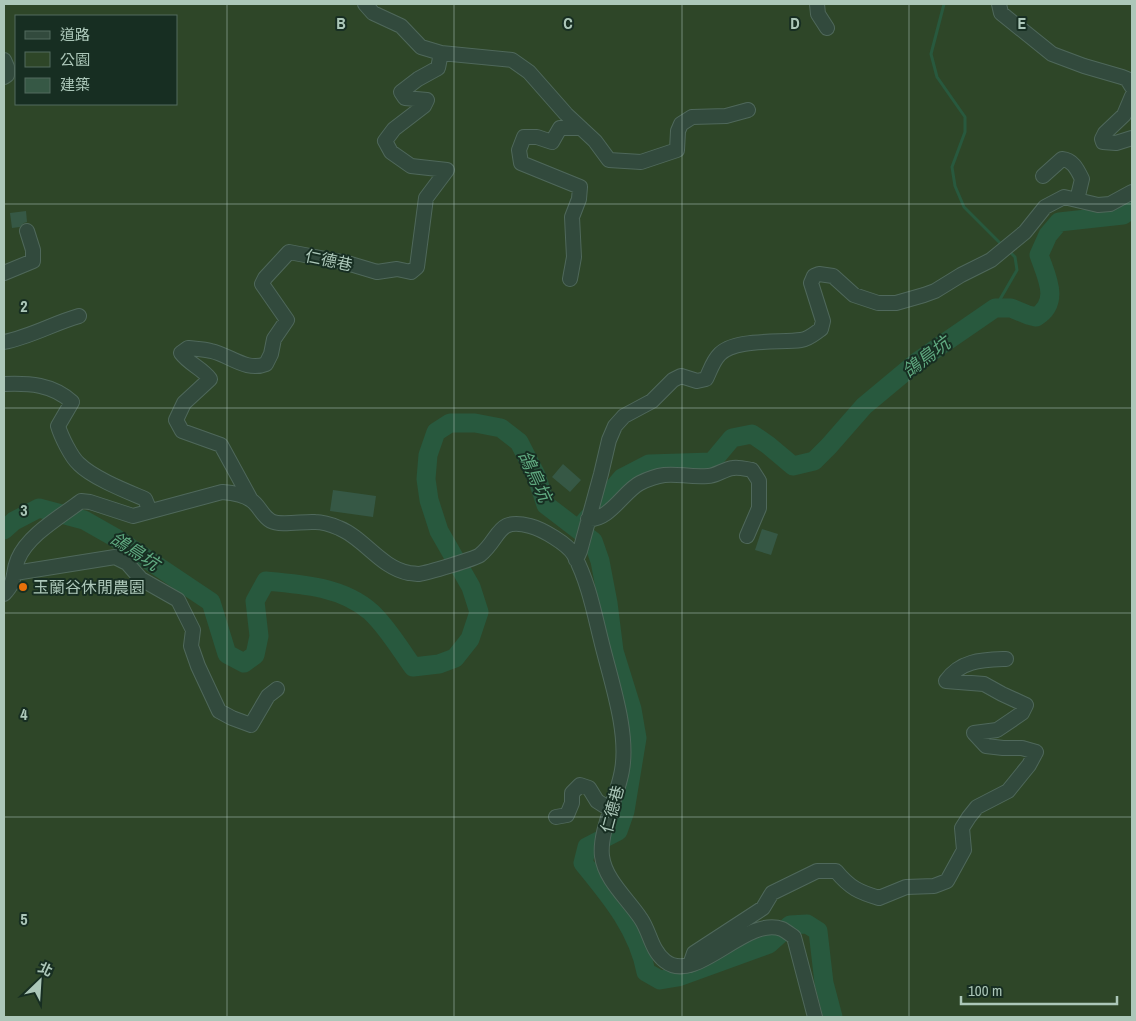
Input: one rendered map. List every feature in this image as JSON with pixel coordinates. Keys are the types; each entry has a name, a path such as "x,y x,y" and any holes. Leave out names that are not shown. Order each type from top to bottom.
{"street":[{"path":"365,4 373,13 401,26 421,48 441,53 512,60 529,72 566,114 595,141 609,160 641,162 677,150 678,131 682,124 692,117 726,116 748,110"},
{"path":"818,4 818,14 827,28"},
{"path":"999,4 1001,13 1052,54 1084,66 1122,76 1127,79 1132,87"},
{"name":"仁德巷","path":"441,53 438,68 418,79 401,92 405,98 427,100 424,106 394,130 385,141 391,152 411,166 447,170 426,198 417,267 410,272 397,269 376,272 347,263 289,252 265,278 262,284 286,320 274,339 271,354 266,364 257,368 234,361 212,351 188,348 181,353 186,359 206,373 210,379 184,403 176,420 182,431 221,445 252,500 263,514 273,522 318,522 341,529 391,565 406,572 418,574 479,556 503,527 514,523 533,526 558,540 578,556 617,704 623,743 622,770 605,833 602,859 608,874 642,921 652,945 663,960 675,967 689,966"},
{"path":"4,60 7,67 7,75 4,77"},
{"path":"1132,96 1124,115 1105,133 1102,139 1103,142 1116,143 1132,138"},
{"path":"570,279 574,257 572,218 580,199 580,187 521,163 518,150 524,137 537,137 552,142 560,128 581,128"},
{"path":"1043,176 1062,159 1068,160 1074,165 1082,179 1076,200"},
{"path":"578,556 609,440 615,426 624,416 652,401 673,380 681,376 698,380 706,379 719,354 728,349 740,345 775,340 803,340 821,329 823,321 811,283 814,276 819,274 833,276 854,295 878,303 896,303 935,291 990,260 1025,232 1046,207 1064,197 1098,205 1110,204 1132,192"},
{"path":"4,273 33,261 33,250 27,231"},
{"path":"4,342 39,332 80,316"},
{"path":"4,384 29,383 62,393 72,402 58,426 60,435 78,464 106,482 145,499 150,512"},
{"path":"588,520 594,520 608,511 638,484 654,477 670,473 709,476 733,467 752,470 759,481 759,508 747,536"},
{"path":"4,594 12,585 18,559 30,540 80,501 90,502 133,516 222,492 233,493 252,500"},
{"path":"15,573 116,557 127,563 141,579 178,600 193,630 191,646 198,666 219,711 232,718 251,724 268,696 277,689"},
{"path":"689,966 694,953 763,908 772,893 817,872 836,871 846,884 858,892 879,898 906,887 934,886 947,881 964,850 962,828 969,817 977,807 1008,791 1029,765 1036,752 1022,748 986,746 974,733 997,730 1022,713 1026,705 984,684 946,681 953,672 968,663 1006,659"},
{"path":"556,817 567,815 572,803 572,793 580,786 589,788 597,800 611,810"},
{"path":"689,966 757,930 782,929 794,937 816,1017"}],"green space":[{"path":"4,4 1132,4 1132,1017 4,1017"}],"building":[{"path":"26,211 27,222 20,227 12,228 10,213"},
{"path":"563,464 581,480 570,492 552,477"},
{"path":"333,490 376,496 373,517 330,511"},
{"path":"762,529 778,534 771,555 755,550"}],"waterway":[{"path":"944,4 931,54 937,77 965,117 965,132 952,167 955,186 964,207 1003,246"},
{"name":"鴿鳥坑","path":"583,524 622,478 649,464 712,462 732,438 752,434 793,466 814,461 864,406 918,361 995,308 1011,308 1036,317 1044,311 1048,304 1050,288 1039,255 1048,235 1059,222 1123,215 1132,209"},
{"path":"995,308 1017,270 1015,257 1008,250"},
{"name":"鴿鳥坑","path":"4,530 14,521 39,508 84,520 114,537 211,602 227,654 244,663 255,655 259,636 255,601 266,581 322,588 348,597 377,618 413,667 439,664 455,658 470,639 479,612 471,587 439,531 429,500 426,479 428,455 436,432 450,423 475,423 501,428 519,442 536,475 546,505 593,541 600,561 614,651 632,709 637,738 625,811 618,831 587,847 583,863 613,901 630,927 637,941 646,972 660,980 678,977 769,944 790,925 807,924 818,931 824,983 833,1017"}],"place":[{"name":"玉蘭谷休閒農園","path":"23,587"}]}
